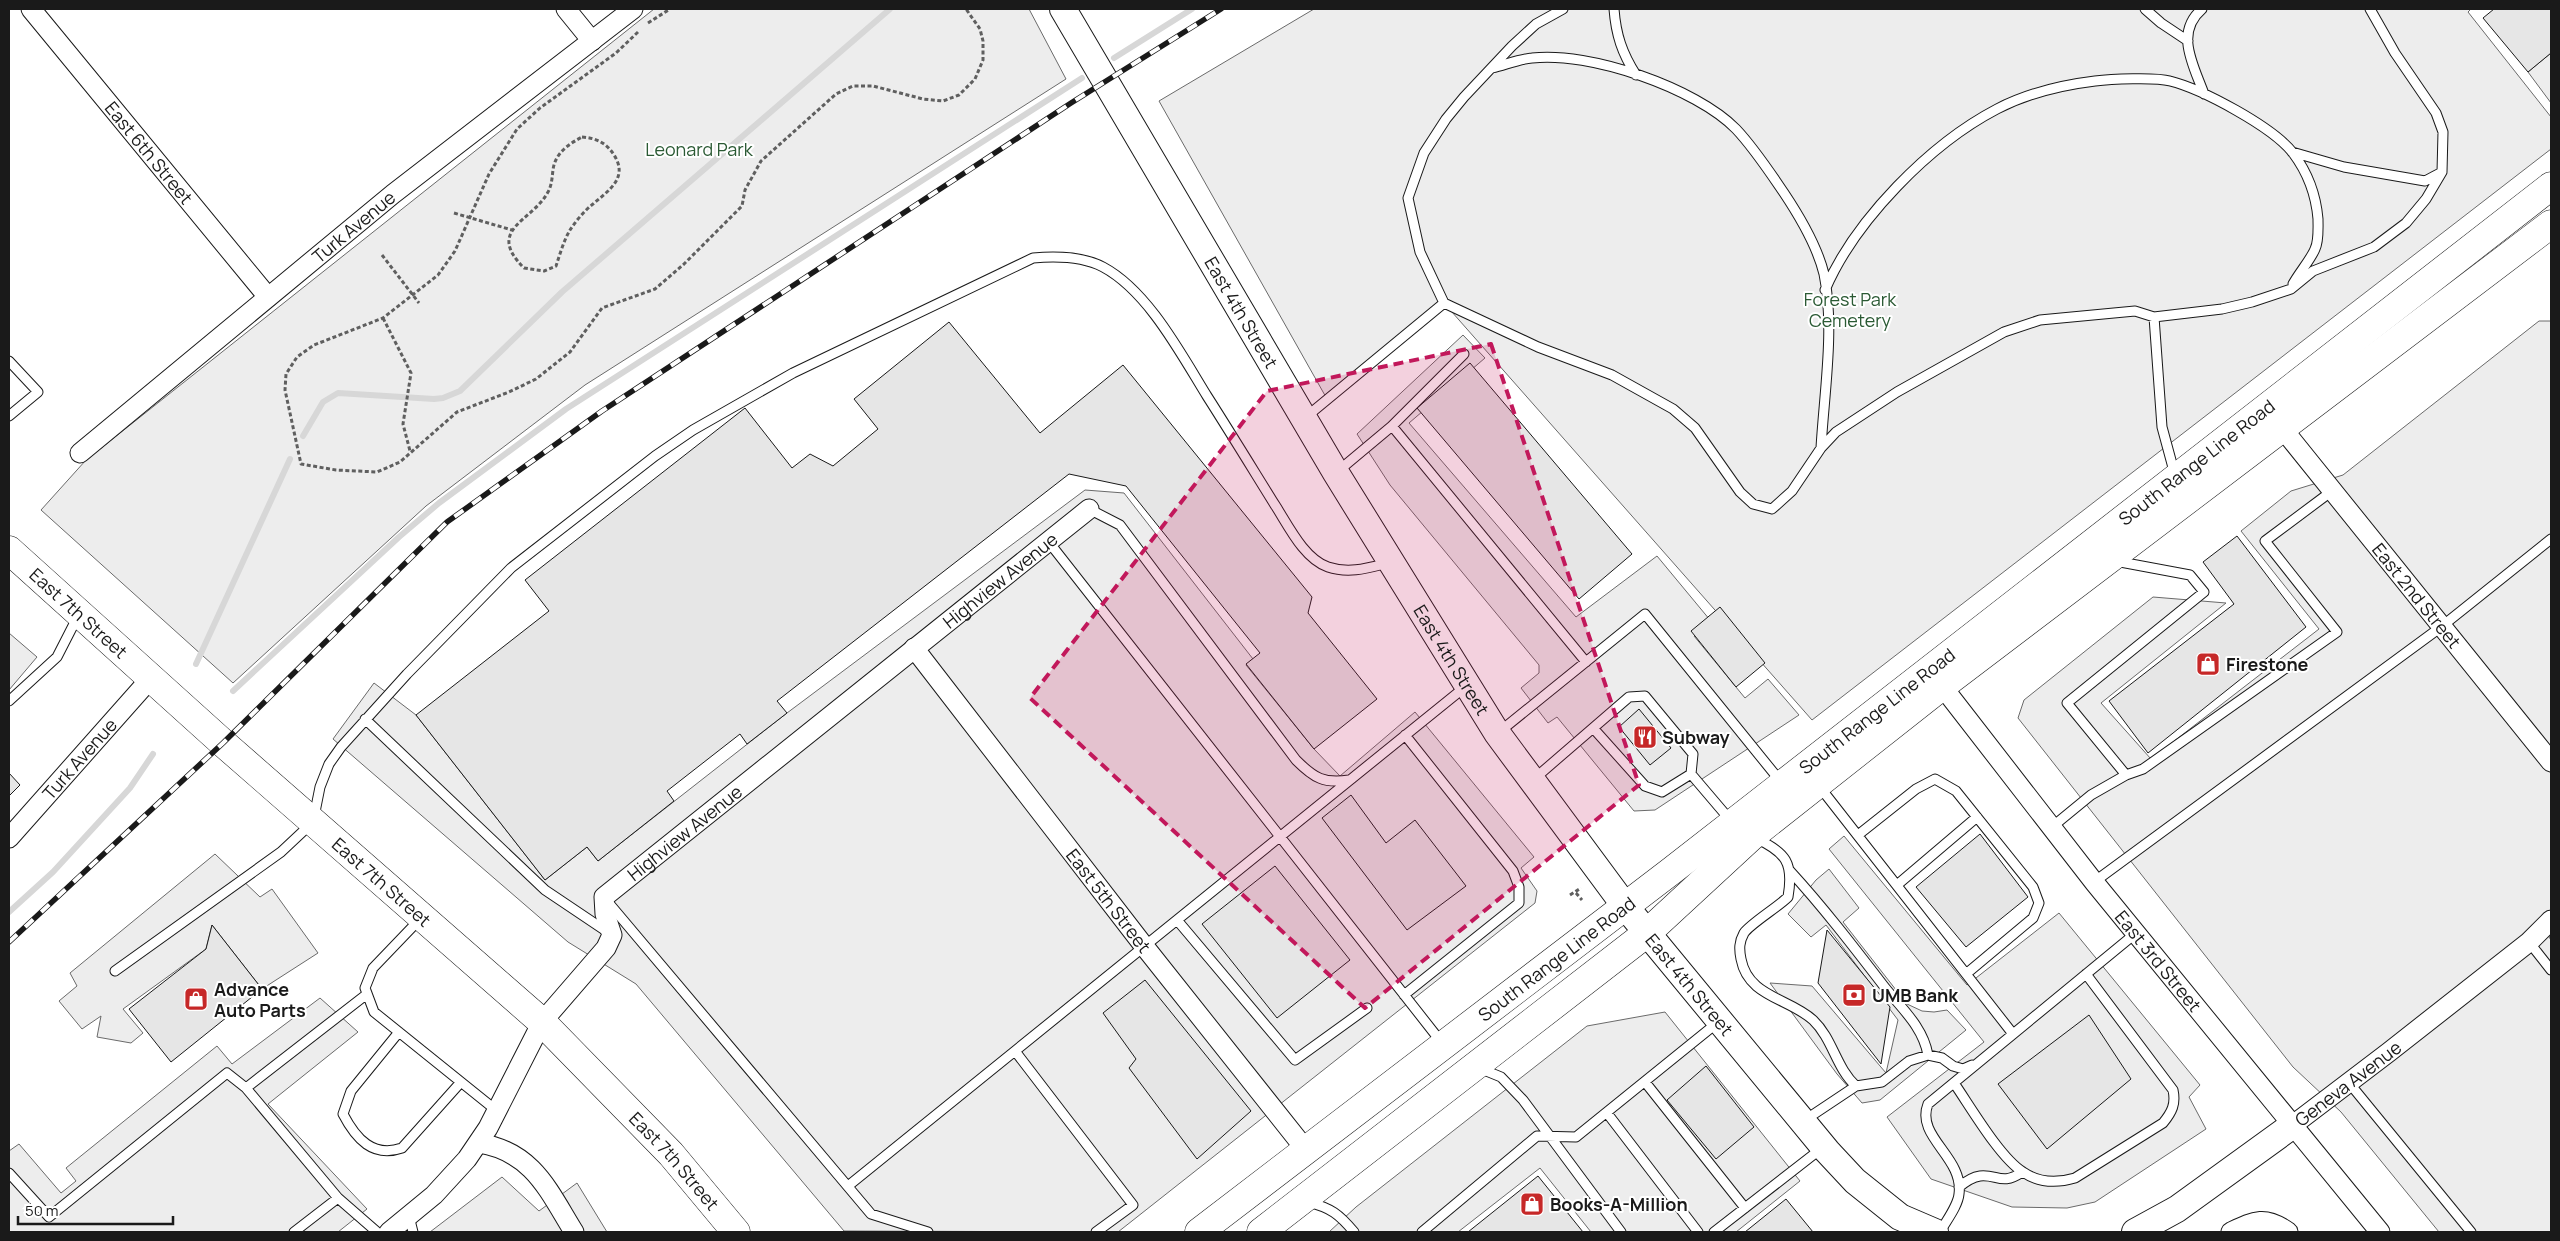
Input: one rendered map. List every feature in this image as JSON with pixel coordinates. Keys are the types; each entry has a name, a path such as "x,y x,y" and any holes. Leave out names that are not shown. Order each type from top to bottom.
{"main road":[{"name":"South Range Line Road","path":"1268,1231 1301,1200 1476,1067 1647,933 1782,784 2551,186"},
{"name":"South Range Line Road","path":"1199,1232 1625,906 1742,829 1818,784 2108,559 2551,224"},
{"name":"East 7th Street","path":"10,554 542,1022 671,1154 736,1232"}],"street":[{"name":"East 6th Street","path":"31,9 268,297"},
{"path":"566,9 592,41"},
{"name":"Turk Avenue","path":"80,453 393,194 633,9"},
{"name":"East 4th Street","path":"1063,9 1336,474 1497,733 1531,782 1625,906 1823,1148 1855,1180 1900,1217 1935,1232"},
{"name":"East 2nd Street","path":"2282,428 2441,628 2551,762"},
{"name":"Highview Avenue","path":"604,897 1089,509"},
{"name":"East 5th Street","path":"914,648 1144,946 1306,1150"},
{"name":"Turk Avenue","path":"9,838 151,678"},
{"name":"East 3rd Street","path":"1942,686 2094,882 2380,1232"},
{"path":"390,1232 411,1224 479,1143 497,1111 511,1078 542,1022 606,948 612,935 605,914 604,897"},
{"name":"Geneva Avenue","path":"2135,1232 2177,1209 2350,1084 2529,942 2551,920"},
{"path":"479,1143 500,1146 524,1161 546,1184 574,1232"},
{"path":"2230,1232 2254,1220 2275,1222 2288,1232"}],"lane":[{"path":"1563,9 1536,24 1492,68 1446,119 1424,153 1408,198 1420,252 1444,303 1538,347 1612,375 1673,409 1695,428 1740,492 1753,504 1772,509 1792,491 1821,448 1836,432 1897,392 2004,332 2050,319 2135,310 2154,317 2222,309 2291,289 2313,271 2374,246 2406,222 2426,199 2442,172 2443,132 2436,113 2395,53 2370,9"},
{"path":"1614,9 1615,28 1622,52 1636,75"},
{"path":"2145,9 2161,23 2188,41"},
{"path":"2202,9 2192,18 2188,41 2189,59 2204,94"},
{"path":"1492,68 1532,58 1571,59 1636,75 1692,98 1734,128 1762,161 1810,234 1824,274 1828,318 1821,448"},
{"path":"1825,290 1836,265 1892,193 1945,145 1998,109 2032,95 2096,80 2169,80 2204,94 2266,131 2292,152 2304,170 2316,200 2318,227 2316,249 2291,289"},
{"path":"2292,152 2344,167 2425,181 2442,172"},
{"path":"115,971 281,852 313,822 320,787 329,764 365,719 479,599 512,568 655,456 693,430 793,373 1033,258 1058,256 1103,267 1125,283 1142,301 1187,364 1282,515 1314,558 1327,567 1345,571 1391,562"},
{"path":"1304,418 1444,303"},
{"path":"2154,317 2162,427 2175,478"},
{"path":"1336,474 1392,426 1464,354"},
{"path":"9,360 38,392 9,416"},
{"path":"1392,426 1586,662"},
{"path":"2052,827 2091,795 2126,775 2143,769 2337,632 2265,541 2332,491"},
{"path":"1089,509 1120,525 1296,760 1309,773 1330,783 1349,780"},
{"path":"2094,882 2441,628 2551,539"},
{"path":"1048,541 1444,1045"},
{"path":"2108,559 2190,575 2204,592 2067,703 2126,775"},
{"path":"9,701 57,657 80,614"},
{"path":"1497,733 1646,614 1782,784"},
{"path":"848,1186 1467,685"},
{"path":"1531,782 1628,697 1645,696 1693,754 1690,774 1662,792 1645,786 1593,728"},
{"path":"365,719 545,890 612,935"},
{"path":"1404,995 1519,903 1519,886 1513,871 1405,736"},
{"path":"1690,774 1742,829 1772,845 1786,859 1791,879 1788,897 1745,932 1739,948 1743,969 1755,986 1772,998 1801,1010 1814,1021 1834,1048 1847,1078 1856,1086"},
{"path":"1858,835 1916,788 1935,779 1956,791 2033,887 2039,903 2033,918 1966,974"},
{"path":"1818,784 2013,1034"},
{"path":"1897,886 1977,818"},
{"path":"1789,870 1823,908 1910,1017 1926,1041 1928,1055"},
{"path":"604,897 871,1214 928,1232"},
{"path":"422,917 373,968 365,988 367,994 374,1012 497,1111"},
{"path":"1177,920 1295,1060 1366,1008"},
{"path":"1940,1232 1959,1196 1959,1178 1953,1163 1927,1127 1924,1114 1928,1104 2136,933"},
{"path":"2529,942 2551,970"},
{"path":"1954,1083 2004,1154 2022,1172 2040,1180 2060,1182 2075,1178 2162,1123 2171,1113 2175,1100 2173,1090 2086,974"},
{"path":"246,1088 367,994"},
{"path":"1422,1232 1537,1136 1576,1137 1720,1021"},
{"path":"399,1032 350,1091 343,1114 353,1132 374,1150 389,1153 402,1148 461,1082"},
{"path":"1015,1051 1133,1205 1096,1232"},
{"path":"1803,1122 1817,1110 1856,1086 1882,1082 1909,1061 1928,1055 1942,1058 1953,1066 1963,1069 1983,1059"},
{"path":"1476,1067 1501,1077 1523,1100 1621,1232"},
{"path":"9,1173 49,1217 228,1073 246,1088 338,1198 377,1232"},
{"path":"1645,1082 1745,1208"},
{"path":"2350,1084 2470,1232"},
{"path":"1606,1112 1698,1232"},
{"path":"1714,1232 1823,1148"},
{"path":"1959,1187 1966,1181 1981,1176 1997,1180 2014,1178 2022,1172"},
{"path":"294,1232 338,1198"},
{"path":"1301,1200 1327,1207 1342,1217 1354,1232"}],"path":[{"path":"670,9 648,23 616,53 540,108 517,128 489,174 455,251 438,274 383,318 314,345 297,357 286,374 285,390 300,464 336,470 377,472 400,462 457,412 536,379 570,352 602,308 655,289 677,270 742,206 745,190 761,161 836,94 853,86 863,86 943,101 960,95 975,79 983,60 984,41 980,29 966,9"},
{"path":"582,136 596,139 615,156 620,170 616,183 607,194 593,204 569,231 556,266 544,271 524,268 510,251 509,240 512,230 548,192 556,158 573,142 582,136"},
{"path":"454,212 512,230"},
{"path":"382,255 419,303"},
{"path":"383,318 411,373 403,412 405,439 411,452"},
{"path":"1570,895 1581,888"},
{"path":"1576,892 1582,900"}],"highlighted area":[{"path":"1491,344 1639,785 1365,1008 1030,698 1267,391"}],"shaded area":[{"name":"Leonard Park","path":"654,9 1029,9 1066,79 585,385 426,506 233,683 41,510 86,460"},
{"name":"Forest Park Cemetery","path":"1314,9 2471,9 2468,12 2551,117 2551,149 1812,720 1444,303 1327,399 1159,101"},
{"path":"2551,53 2551,103 2528,72"},
{"path":"2539,321 2551,321 2551,933 2549,937 2551,940 2551,1232 2439,1232 2341,1112 2293,1067 2018,718 2024,700 2153,597 2226,603 2101,703 2151,759 2319,629 2241,531 2291,491 2343,475"},
{"path":"1463,335 1485,358 1409,423 1576,617 1657,556 1710,620 1694,636 1745,698 1768,679 1799,715 1655,810 1634,811 1557,717 1548,723 1521,688 1539,673 1539,665 1390,485 1357,434"},
{"path":"1085,490 1124,493 1253,659 1246,665 1314,749 1340,776 1415,712 1534,857 1521,868 1537,891 1535,903 1118,1232 844,1231 636,984 568,942 333,739 374,683 416,715 545,880 587,847 598,861 787,713"},
{"path":"9,633 37,657 9,690"},
{"path":"1844,836 1967,985 2059,913 2200,1085 2189,1097 2206,1129 2095,1202 2067,1208 2012,1207 1931,1179 1887,1117 1984,1042 1829,849"},
{"path":"215,854 260,897 272,889 318,953 262,989 212,925 206,949 123,1009 143,1033 131,1043 97,1037 101,1016 82,1029 59,1001 77,986 70,973"},
{"path":"1829,869 1859,908 1843,922 1907,1004 1922,1011 1947,1010 1966,1030 1880,1100 1862,1103 1837,1074 1770,983 1812,986 1886,1073 1898,1020 1826,925 1811,937 1788,914 1816,880"},
{"path":"320,998 358,1032 268,1104 367,1209 338,1232 9,1232 9,1151 19,1144 61,1193 76,1181 66,1168 217,1046 232,1064"},
{"path":"1665,1012 1800,1181 1736,1232 1591,1232 1540,1168 1458,1232 1329,1232 1356,1207 1587,1026"},
{"path":"502,1177 539,1211 577,1183 607,1232 430,1232"}],"building":[{"path":"2494,9 2551,9 2551,53 2528,72 2483,18"},
{"path":"949,322 1040,433 1123,365 1312,597 1308,613 1377,699 1314,749 1246,664 1260,653 1126,486 1069,474 777,701 787,713 747,744 740,734 667,791 674,801 598,861 587,847 545,880 416,715 549,611 525,580 745,408 792,468 810,454 833,466 878,429 854,399"},
{"path":"1470,363 1632,554 1579,599 1417,408"},
{"name":"Firestone","path":"2237,536 2306,627 2148,753 2109,701 2234,604 2203,562"},
{"path":"1720,607 1765,663 1736,687 1691,631"},
{"name":"Subway","path":"1639,709 1671,748 1650,765 1619,727"},
{"path":"9,773 20,785 9,796"},
{"path":"1351,795 1386,843 1415,820 1466,886 1407,930 1322,818"},
{"path":"1980,834 2028,897 1966,947 1916,887"},
{"path":"1275,866 1350,960 1277,1018 1202,924"},
{"name":"Advance Auto Parts","path":"212,925 262,989 171,1062 129,1009 206,949"},
{"name":"UMB Bank","path":"1827,930 1890,1007 1881,1064 1818,983"},
{"path":"1145,980 1251,1111 1197,1159 1129,1068 1136,1059 1103,1013"},
{"path":"2089,1015 2131,1079 2047,1149 1998,1084"},
{"path":"1706,1066 1754,1127 1716,1159 1667,1100"},
{"name":"Books-A-Million","path":"1538,1176 1583,1232 1468,1232"},
{"path":"1786,1199 1813,1232 1745,1232"}],"waterway":[{"path":"303,436 323,402 338,393 434,399 443,398 460,391 562,292 890,9"},
{"path":"1114,58 1192,9"},
{"path":"233,691 399,537 439,503 566,409 1082,78"},
{"path":"196,664 290,459"},
{"path":"9,912 53,872 130,788 153,754"}],"railway":[{"path":"9,942 223,743 447,522 602,411 1071,103 1221,9"}],"place":[{"name":"Firestone","path":"2208,664"},
{"name":"Subway","path":"1645,737"},
{"name":"UMB Bank","path":"1854,995"},
{"name":"Advance Auto Parts","path":"196,999"},
{"name":"Books-A-Million","path":"1532,1204"}]}
